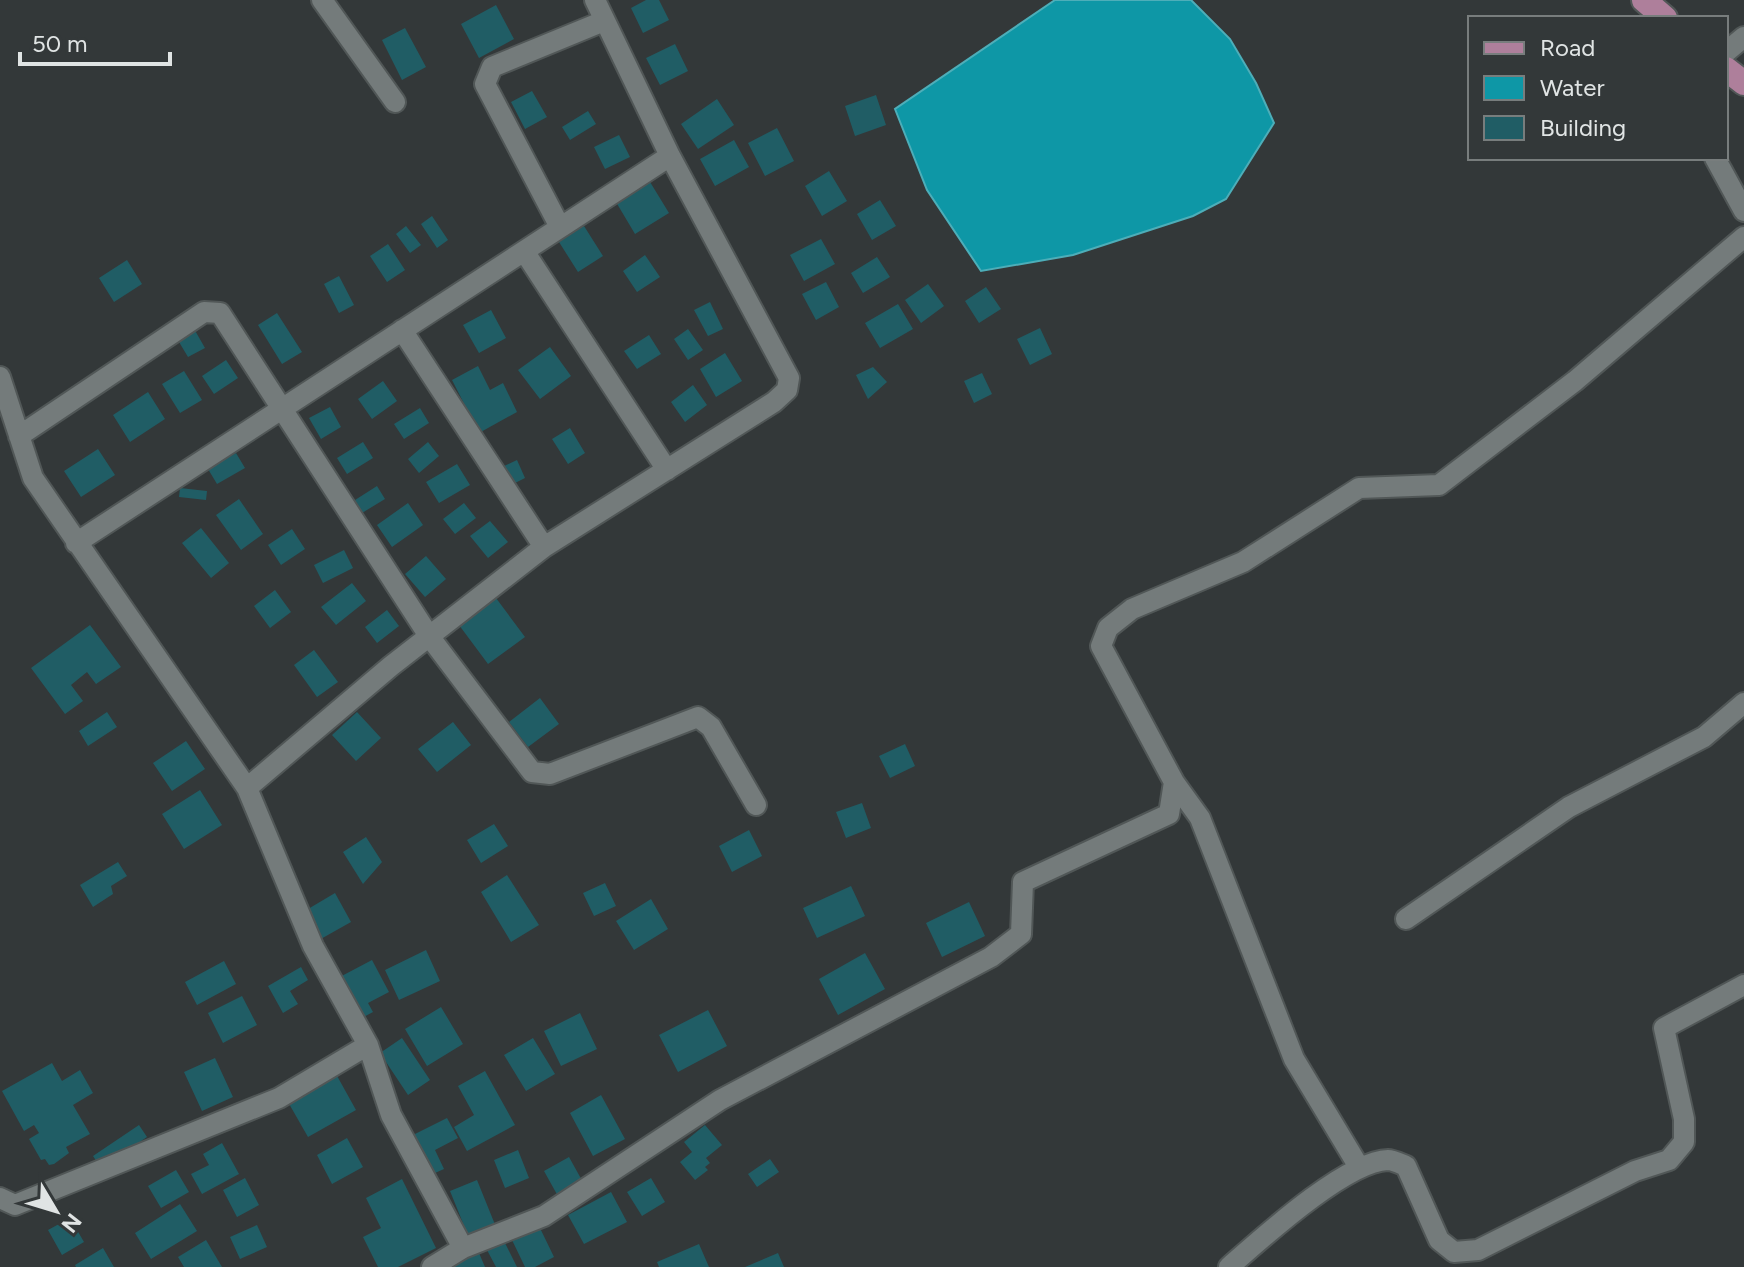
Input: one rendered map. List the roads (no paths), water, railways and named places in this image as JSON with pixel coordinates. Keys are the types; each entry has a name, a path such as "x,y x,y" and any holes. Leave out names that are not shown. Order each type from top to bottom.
{"main road":[{"path":"1728,71 1744,83"}],"street":[{"path":"322,0 395,102"},
{"path":"247,788 391,666 544,547 774,402 787,390 789,378 670,156 595,0"},
{"path":"560,227 485,84 492,67 604,21"},
{"path":"1728,50 1744,37"},
{"path":"76,543 670,156"},
{"path":"1716,160 1744,211"},
{"path":"1359,1167 1294,1059 1200,818 1174,782 1101,646 1108,628 1132,609 1243,562 1359,488 1439,485 1575,381 1744,237"},
{"path":"524,251 667,470"},
{"path":"19,436 204,312 220,313 429,636 532,772 550,774 698,717 711,727 756,805"},
{"path":"402,330 544,547"},
{"path":"0,377 33,478 247,788 313,946 368,1045 391,1115 463,1248"},
{"path":"1406,919 1569,807 1704,737 1744,703"},
{"path":"432,1267 463,1248 544,1216 720,1100 991,957 1021,934 1023,882 1169,814 1174,782"},
{"path":"1229,1267 1289,1215 1359,1167 1389,1160 1406,1166 1439,1240 1454,1252 1478,1250 1635,1171 1669,1160 1684,1142 1684,1119 1664,1028 1744,985"},
{"path":"0,1198 15,1205 279,1098 368,1045"}],"water":[{"path":"1055,0 1191,0 1230,39 1256,83 1274,123 1226,199 1193,216 1073,255 981,271 927,190 895,109"}]}
